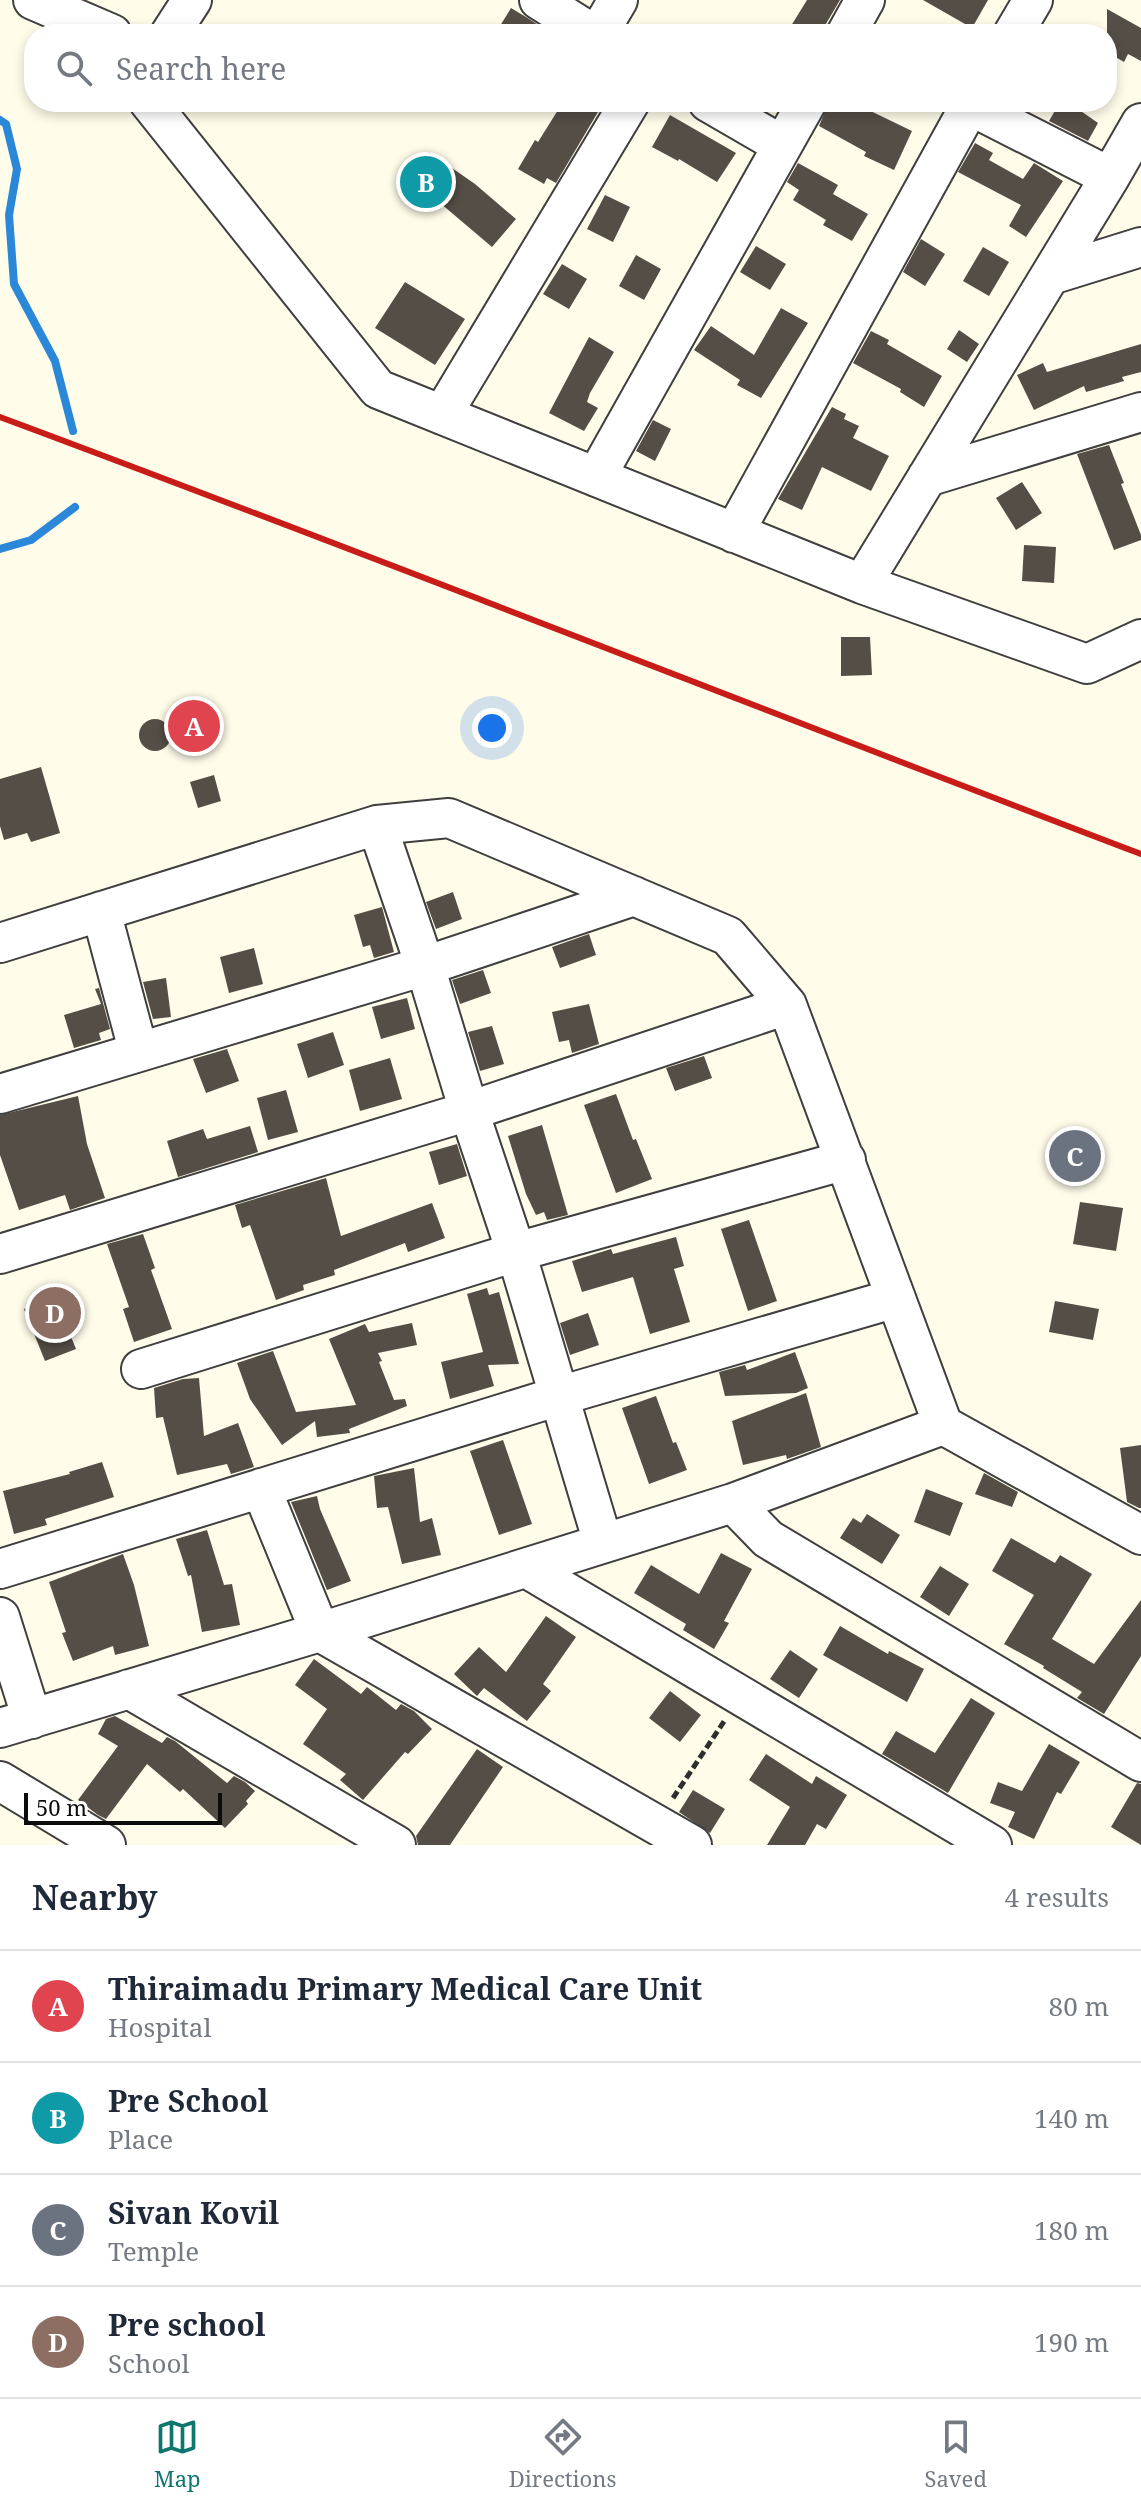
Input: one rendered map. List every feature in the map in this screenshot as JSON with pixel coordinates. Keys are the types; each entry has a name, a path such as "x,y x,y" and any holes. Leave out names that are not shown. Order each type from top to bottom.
{"street":[{"path":"33,0 89,24"},
{"path":"109,0 111,24"},
{"path":"176,24 192,0"},
{"path":"539,0 579,24"},
{"path":"602,24 618,0"},
{"path":"852,24 865,0"},
{"path":"1019,24 1033,0"},
{"path":"157,112 378,389 862,584 1087,664 1141,639"},
{"path":"442,415 624,112"},
{"path":"725,112 782,145"},
{"path":"596,477 801,112"},
{"path":"734,533 963,112"},
{"path":"985,112 1110,177"},
{"path":"862,584 1141,123"},
{"path":"1051,275 1141,247"},
{"path":"927,477 1141,412"},
{"path":"0,943 377,825 449,818 728,936 787,1005 943,1425 1141,1535"},
{"path":"377,825 516,1252 603,1543"},
{"path":"0,1094 425,966 634,896"},
{"path":"101,911 138,1050"},
{"path":"0,1254 469,1111 787,1005"},
{"path":"141,1369 516,1252 846,1160"},
{"path":"0,1569 559,1396 896,1298"},
{"path":"0,1617 16,1723 733,1503 943,1425"},
{"path":"261,1488 320,1632 692,1845"},
{"path":"733,1503 768,1539 1141,1762"},
{"path":"526,1568 974,1840"},
{"path":"129,1689 396,1845"},
{"path":"0,1781 106,1845"}],"path":[{"path":"655,1825 741,1696"}],"building":[{"path":"807,0 840,0 826,24 792,24"},
{"path":"923,0 988,0 974,24 965,24"},
{"path":"511,8 537,24 501,24"},
{"path":"1107,9 1141,28 1141,61 1128,54 1124,62 1117,58 1117,24 1107,24"},
{"path":"557,112 598,112 556,183 547,178 544,184 518,169 535,140 538,142"},
{"path":"825,112 873,112 912,131 894,170 864,156 866,152 819,126"},
{"path":"1054,112 1082,112 1098,123 1088,141 1049,121"},
{"path":"670,115 736,153 717,182 652,147"},
{"path":"975,143 993,153 989,160 1023,179 1034,163 1063,181 1026,237 1009,226 1021,205 958,172"},
{"path":"429,152 475,184 516,219 492,247 433,197 423,211 399,195"},
{"path":"798,163 838,185 833,194 868,214 852,241 823,225 826,220 793,200 799,190 787,182"},
{"path":"605,195 630,207 613,242 587,229"},
{"path":"921,239 945,254 925,286 903,272"},
{"path":"756,246 786,264 770,290 740,272"},
{"path":"983,247 1009,262 989,296 963,281"},
{"path":"636,255 661,269 644,300 619,286"},
{"path":"562,264 587,279 569,309 543,294"},
{"path":"405,282 465,319 435,365 375,328"},
{"path":"781,308 808,323 761,398 737,385 740,380 694,350 711,326 754,355"},
{"path":"959,330 979,344 967,362 947,349"},
{"path":"871,331 889,340 887,344 942,376 924,407 900,392 901,389 853,363"},
{"path":"589,337 614,352 590,393 587,402 598,408 584,431 549,413"},
{"path":"1141,344 1141,372 1122,377 1124,381 1086,392 1084,386 1034,410 1017,375 1043,363 1047,372"},
{"path":"832,407 846,414 844,419 859,426 853,438 889,456 871,491 822,467 802,510 778,499"},
{"path":"653,420 671,429 655,461 636,451"},
{"path":"1109,445 1141,535 1141,540 1114,550 1077,454"},
{"path":"1022,482 1042,513 1016,530 996,498"},
{"path":"1024,545 1056,547 1054,583 1022,581"},
{"path":"841,637 870,637 872,675 841,676"},
{"path":"155,719 166,724 171,735 166,746 155,751 144,746 139,735 144,724"},
{"path":"41,767 60,833 31,842 27,833 4,840 0,826 0,779"},
{"path":"214,775 221,801 198,808 190,782"},
{"path":"453,892 462,919 436,929 426,902"},
{"path":"382,907 394,952 374,958 370,945 363,947 354,915"},
{"path":"589,934 596,955 560,968 552,947"},
{"path":"254,948 263,984 229,993 220,957"},
{"path":"483,970 491,993 460,1004 452,980"},
{"path":"166,978 171,1017 153,1019 143,982"},
{"path":"99,988 110,1029 99,1033 101,1040 74,1048 64,1015 101,1004 95,989"},
{"path":"407,998 415,1029 381,1039 372,1007"},
{"path":"589,1004 599,1044 572,1053 569,1040 559,1042 552,1012"},
{"path":"492,1026 504,1064 480,1071 468,1032"},
{"path":"333,1032 344,1065 308,1078 297,1044"},
{"path":"227,1049 239,1081 206,1093 193,1059"},
{"path":"704,1056 712,1078 675,1091 666,1068"},
{"path":"390,1058 402,1099 360,1111 349,1070"},
{"path":"286,1090 298,1132 268,1140 257,1098"},
{"path":"616,1094 652,1179 616,1193 584,1105"},
{"path":"78,1096 87,1144 105,1198 70,1210 65,1195 19,1210 0,1155 0,1115"},
{"path":"542,1125 568,1215 547,1220 544,1212 536,1215 526,1194 508,1136"},
{"path":"250,1126 258,1152 178,1177 167,1141 203,1129 207,1139"},
{"path":"457,1144 467,1176 439,1185 429,1152"},
{"path":"326,1178 341,1236 432,1203 445,1238 408,1252 405,1243 334,1270 335,1275 303,1285 304,1290 276,1300 250,1225 242,1228 235,1205"},
{"path":"1080,1202 1123,1208 1116,1251 1073,1244"},
{"path":"749,1220 777,1301 748,1311 721,1229"},
{"path":"143,1234 155,1268 151,1270 172,1329 134,1342 123,1309 129,1307 107,1244"},
{"path":"676,1237 684,1266 674,1269 690,1322 650,1334 633,1277 582,1292 572,1261 611,1249 613,1254"},
{"path":"487,1288 489,1295 499,1292 519,1364 488,1365 494,1386 450,1399 441,1362 483,1352 467,1294"},
{"path":"55,1297 76,1349 45,1361 24,1309"},
{"path":"1055,1301 1099,1309 1093,1340 1049,1332"},
{"path":"588,1313 599,1345 570,1355 560,1323"},
{"path":"412,1323 417,1345 378,1353 394,1400 405,1399 407,1406 349,1429 350,1433 317,1437 315,1421 282,1445 250,1399 237,1363 273,1351 296,1412 356,1405 329,1339 365,1324 369,1332"},
{"path":"795,1352 808,1388 796,1393 725,1396 719,1372 745,1365 747,1370"},
{"path":"199,1378 204,1436 238,1423 254,1467 231,1474 227,1464 177,1475 163,1417 156,1418 154,1388 183,1379"},
{"path":"806,1393 821,1447 787,1459 786,1455 743,1465 732,1421"},
{"path":"656,1396 673,1443 676,1442 687,1470 649,1484 622,1408"},
{"path":"503,1440 532,1524 499,1535 470,1451"},
{"path":"1141,1445 1139,1508 1127,1502 1120,1448"},
{"path":"102,1462 114,1497 45,1519 47,1525 14,1534 3,1491 70,1474"},
{"path":"414,1468 420,1522 432,1518 441,1555 402,1564 388,1507 377,1508 374,1476"},
{"path":"984,1473 1018,1492 1012,1507 975,1494"},
{"path":"926,1489 963,1503 950,1536 914,1522"},
{"path":"317,1496 351,1581 327,1590 291,1502"},
{"path":"867,1514 900,1535 882,1564 840,1538 853,1518 861,1523"},
{"path":"207,1530 224,1585 232,1584 240,1625 202,1632 191,1575 188,1576 176,1539"},
{"path":"1011,1538 1055,1563 1060,1555 1092,1574 1052,1639 1094,1664 1141,1600 1141,1656 1104,1714 1077,1698 1082,1692 1004,1644 1034,1595 992,1571"},
{"path":"721,1553 752,1569 724,1621 729,1623 714,1649 683,1630 686,1624 634,1593 651,1565 699,1594"},
{"path":"123,1554 149,1646 115,1655 113,1646 73,1661 49,1582"},
{"path":"940,1566 969,1584 949,1616 920,1597"},
{"path":"546,1616 576,1637 543,1684 551,1691 527,1721 484,1688 477,1696 454,1674 479,1647 506,1672"},
{"path":"840,1626 888,1654 889,1651 924,1669 907,1702 823,1655"},
{"path":"790,1650 818,1669 799,1698 770,1679"},
{"path":"314,1659 361,1694 367,1687 396,1710 401,1704 414,1711 432,1729 408,1754 405,1752 363,1800 340,1780 346,1774 303,1744 327,1709 295,1685"},
{"path":"670,1691 701,1715 680,1742 649,1718"},
{"path":"971,1698 995,1713 948,1793 882,1754 896,1731 935,1753"},
{"path":"115,1716 162,1743 167,1737 175,1741 227,1783 234,1776 245,1782 255,1791 246,1801 248,1804 225,1828 183,1789 180,1792 147,1764 106,1819 98,1815 78,1800 118,1746 98,1734 106,1719"},
{"path":"1049,1744 1080,1762 1061,1794 1057,1792 1034,1839 1008,1827 1015,1812 990,1803 998,1782 1022,1791"},
{"path":"477,1749 503,1767 450,1845 418,1845 416,1836"},
{"path":"766,1754 812,1784 816,1776 847,1795 826,1829 817,1824 805,1845 767,1845 790,1807 749,1780"},
{"path":"1137,1783 1141,1784 1141,1845 1111,1827"},
{"path":"693,1790 725,1809 710,1833 679,1812"}],"waterway":[{"path":"0,120 6,124 17,169 9,215 14,284 55,361 73,431"},
{"path":"0,549 31,540 75,507"}],"railway":[{"path":"0,417 1141,854"}],"place":[{"name":"Pre School","path":"426,182"},
{"name":"Thiraimadu Primary Medical Care Unit","path":"194,726"},
{"name":"Sivan Kovil","path":"1075,1156"},
{"name":"Pre school","path":"55,1313"}]}
